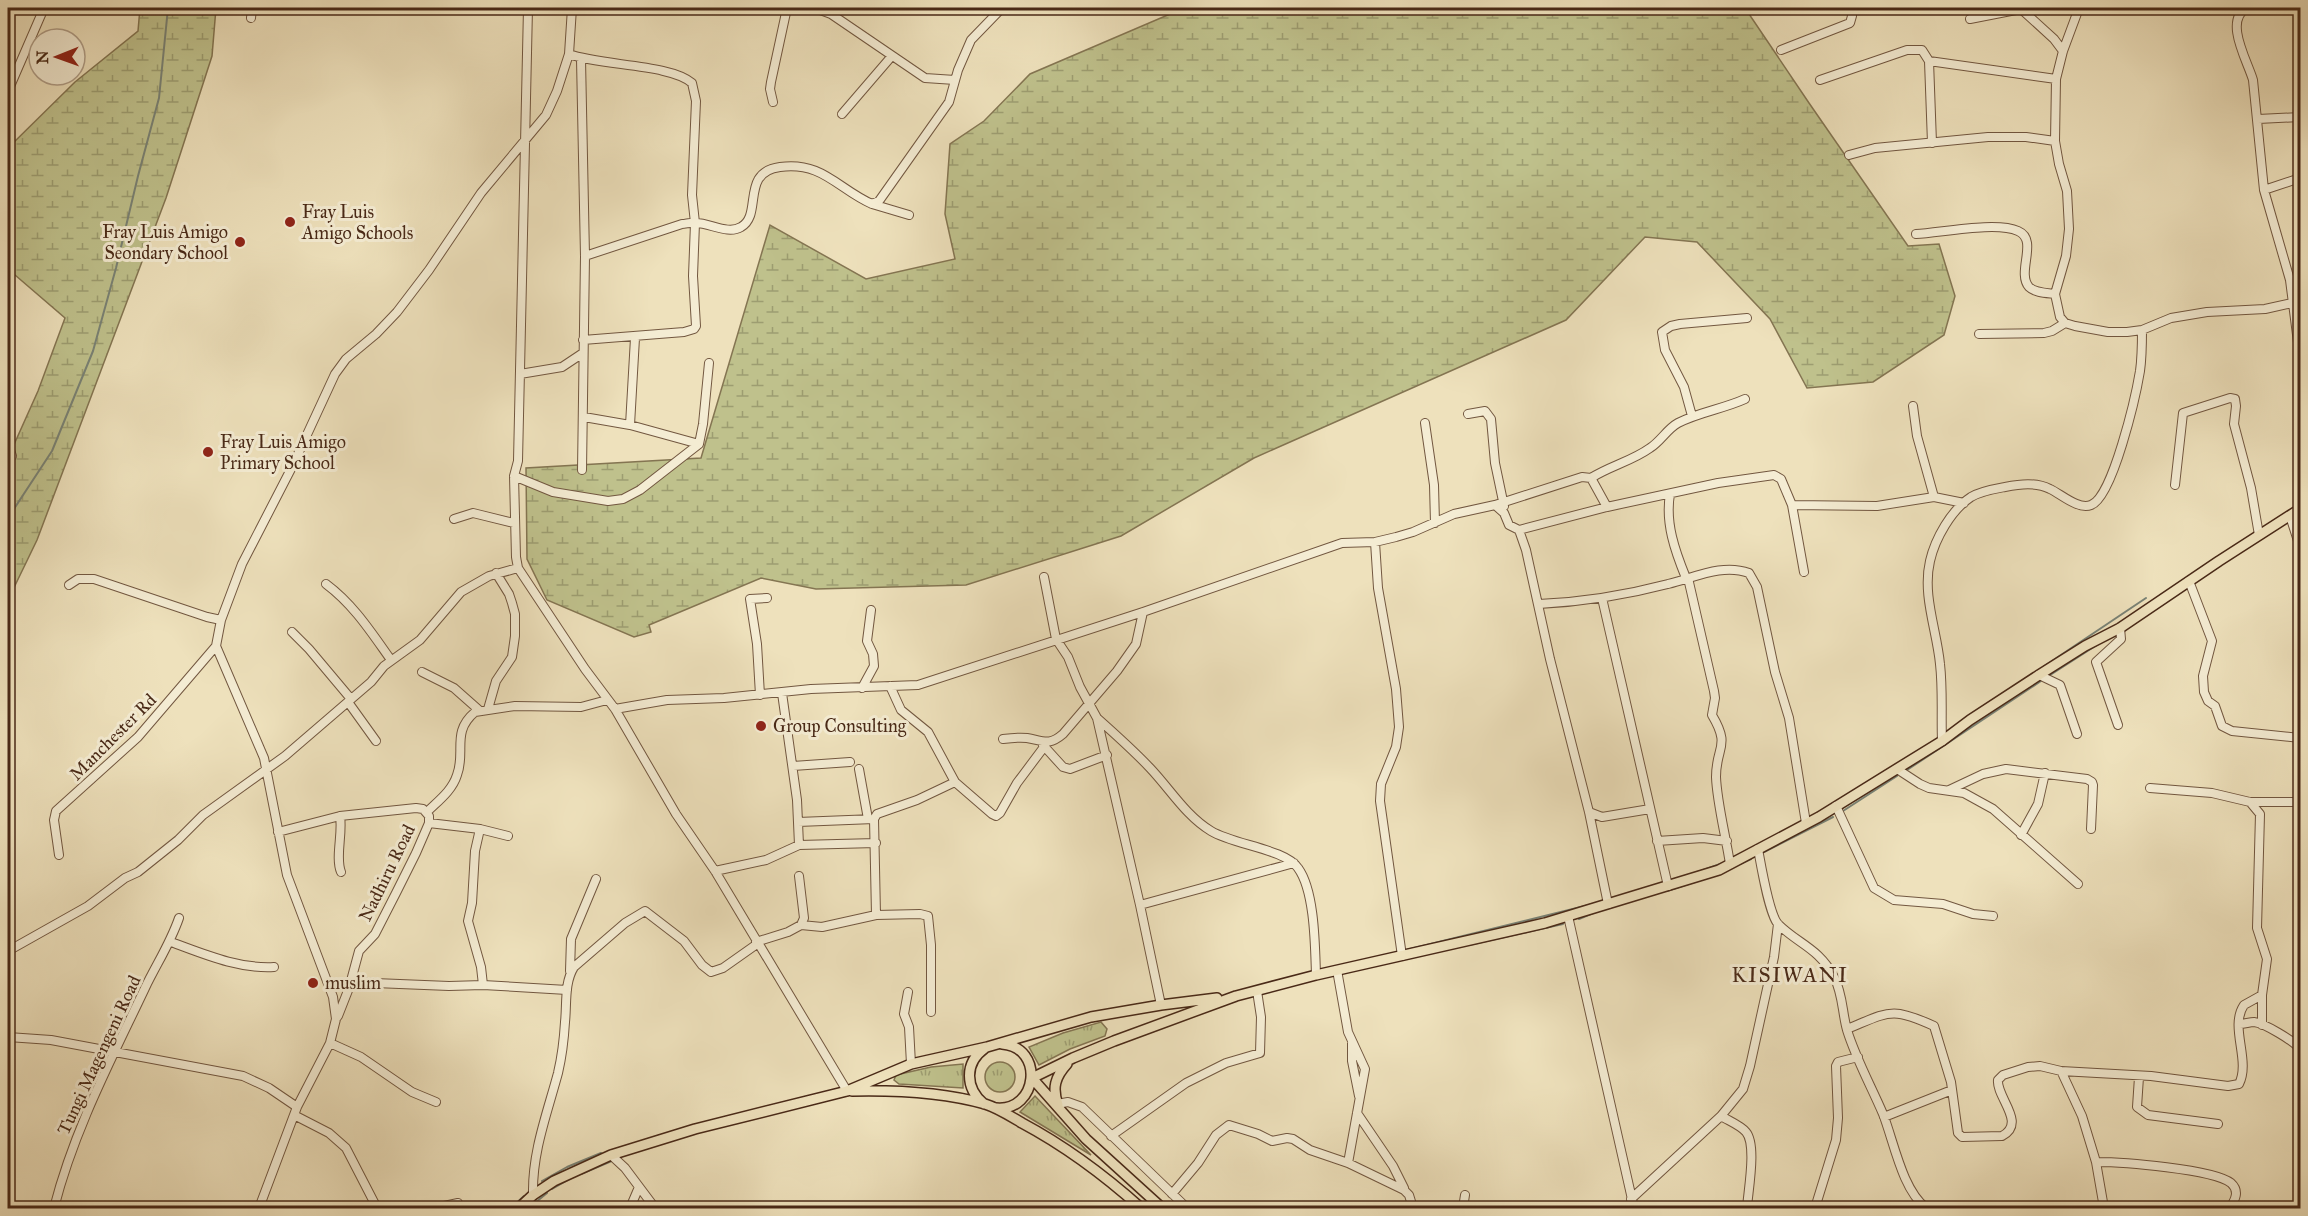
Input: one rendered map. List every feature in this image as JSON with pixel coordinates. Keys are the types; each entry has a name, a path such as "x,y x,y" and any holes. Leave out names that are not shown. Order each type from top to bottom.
{"main road":[{"path":"1032,1078 1073,1058 1174,1017 1236,996 1568,916 1719,870 1836,806 1897,769 2039,675 2085,646 2120,628 2301,509"},
{"path":"519,1209 554,1180 610,1155 695,1129 847,1091 911,1064 992,1046 1090,1017 1236,996"},
{"path":"847,1091 886,1090 944,1095 990,1106 1012,1106 1022,1101 1028,1093 1032,1078 1030,1063 1017,1048 992,1046 979,1053 972,1061 969,1072 969,1083 973,1093 990,1106 1074,1152 1110,1180 1141,1209"},
{"path":"1068,1121 1058,1104 1054,1087 1056,1078 1073,1058"},
{"path":"1032,1078 1068,1121 1162,1209"}],"street":[{"path":"8,91 44,8"},
{"path":"250,18 252,8"},
{"path":"528,8 518,462 514,476 514,523 518,568 615,710 676,814 715,871 847,1091"},
{"path":"336,1019 333,997 287,875 267,770 216,646 221,620 242,564 292,467 335,374 346,359 376,334 397,312 429,270 481,193 546,115 557,91 569,54 572,8"},
{"path":"773,102 771,82 787,8"},
{"path":"815,8 833,11 891,57 925,78 955,80"},
{"path":"872,204 884,196 949,102 961,60 971,40 1002,8"},
{"path":"1781,50 1850,23 1851,8"},
{"path":"1970,20 2020,8 2054,39 2063,51"},
{"path":"2079,8 2063,51 2056,79 2055,141 2067,191 2069,229 2066,256 2055,294 2060,317 2065,323 2108,332 2142,330 2171,318 2207,312 2265,309 2292,303"},
{"path":"2247,8 2241,11 2237,31 2240,47 2251,73 2258,119 2264,190 2271,218 2297,292 2292,303 2301,357"},
{"path":"1820,80 1907,50 1923,50 1929,61 1932,143"},
{"path":"569,54 581,59 662,71 683,77 692,82 696,101 693,195 695,223 693,276 696,326 684,332 635,338 583,340"},
{"path":"842,114 891,57"},
{"path":"581,59 585,256 582,470"},
{"path":"1929,61 2056,79"},
{"path":"2258,119 2301,117"},
{"path":"1849,155 1875,148 2008,137 2055,141"},
{"path":"585,256 670,227 695,223 731,230 744,226 748,221 757,180 761,174 775,167 789,165 814,169 872,204 909,215"},
{"path":"2264,190 2301,178"},
{"path":"1916,234 1981,229 2019,231 2026,238 2027,244 2026,280 2028,286 2034,290 2055,294"},
{"path":"1692,416 1684,387 1665,350 1662,332 1671,326 1680,324 1747,318"},
{"path":"518,462 515,457 517,326 521,320"},
{"path":"1979,334 2052,332 2065,323"},
{"path":"1942,741 1940,662 1932,620 1928,578 1934,546 1956,511 1971,497 1988,490 2032,484 2049,488 2086,506 2095,503 2106,489 2122,448 2140,371 2142,330"},
{"path":"630,425 635,338"},
{"path":"520,374 562,367 584,354"},
{"path":"514,476 553,492 608,501 623,499 640,490 699,444 709,363"},
{"path":"2175,485 2183,413 2230,398 2235,399 2234,424 2250,481 2259,535"},
{"path":"615,710 667,700 760,695 811,689 918,685 933,681 1342,543 1375,542 1413,532 1462,512 1495,505 1582,477 1591,478 1637,457 1652,447 1675,424 1692,416 1745,399"},
{"path":"1913,406 1917,436 1934,496"},
{"path":"1468,414 1485,411 1491,419 1495,463 1504,502 1504,513 1509,525 1519,530 1607,507 1735,480 1774,476 1781,479 1792,505 1804,572"},
{"path":"584,417 630,425 699,444"},
{"path":"1425,423 1434,485 1435,523"},
{"path":"8,444 12,456"},
{"path":"1591,478 1607,507"},
{"path":"1670,494 1669,523 1677,557 1687,578 1714,691 1712,715 1719,726 1722,738 1716,777 1730,864"},
{"path":"1792,505 1877,506 1934,496 1964,503"},
{"path":"1495,505 1504,513"},
{"path":"454,519 473,513 514,523"},
{"path":"2290,516 2301,547"},
{"path":"1519,530 1526,550 1550,659 1589,812 1608,903"},
{"path":"1375,542 1379,598 1399,710 1399,734 1382,784 1380,801 1402,956"},
{"path":"8,951 88,906 125,878 138,872 178,840 204,815 267,770 349,701 391,660 420,640 461,592 496,573 518,568"},
{"path":"1539,604 1602,598 1732,569 1749,573 1760,596 1774,672 1789,718 1806,823"},
{"path":"484,710 496,681 512,657 514,644 515,620 512,603 496,573"},
{"path":"1044,577 1056,639 1068,657 1088,704 1097,718 1209,830 1231,841 1287,857 1294,863 1302,875 1309,899 1314,929 1316,975"},
{"path":"69,585 78,579 94,579 221,620"},
{"path":"2189,581 2212,641 2203,676 2204,692 2208,701 2215,706 2222,726 2232,731 2301,738"},
{"path":"326,585 341,596 366,622 391,660"},
{"path":"760,695 757,644 750,599 767,598"},
{"path":"1602,598 1668,885"},
{"path":"862,688 874,666 873,654 867,641 871,610"},
{"path":"890,686 901,710 928,732 955,782 996,816 1042,745 1056,741 1117,671 1136,644 1143,612"},
{"path":"2118,725 2096,662 2121,639 2120,628"},
{"path":"292,632 309,649 376,741"},
{"name":"Manchester Rd","path":"59,855 54,820 56,811 138,737 216,646"},
{"path":"422,672 454,688 484,710"},
{"path":"2039,675 2060,685 2077,734"},
{"path":"782,693 793,766 799,845"},
{"path":"427,812 449,790 457,777 462,727 469,717 484,710 515,706 566,708 607,700"},
{"path":"1097,718 1161,1005"},
{"path":"1003,739 1020,738 1042,745 1063,767 1070,769 1107,755"},
{"path":"793,766 850,762"},
{"path":"859,769 876,843 876,915"},
{"path":"1897,769 1929,788 1964,793 1993,809 2078,884"},
{"path":"1948,790 1996,770 2086,778 2092,782 2091,829"},
{"path":"2021,835 2038,804 2045,773"},
{"path":"798,822 871,819 955,782"},
{"path":"2150,788 2212,792 2250,802 2301,802"},
{"path":"2250,802 2258,811 2260,818 2257,928 2267,959 2262,995 2262,1025"},
{"path":"1836,806 1874,888 1883,895 1908,903 1943,904 1973,914 1993,916"},
{"name":"Nadhiru Road","path":"259,1209 297,1107 330,1043 359,951 375,934 429,823 427,812 416,808 340,816 278,832"},
{"path":"1589,812 1602,817 1650,809"},
{"path":"340,816 342,831 339,866 341,872"},
{"path":"429,823 480,829 508,836"},
{"path":"480,829 468,921 481,967 483,985"},
{"path":"1657,841 1703,838 1727,842"},
{"path":"715,871 766,860 799,845 876,843"},
{"path":"1758,849 1773,913 1778,924 1810,946 1833,976 1840,990 1847,1029 1884,1117 1907,1182 1923,1208"},
{"path":"1140,905 1294,863"},
{"path":"799,876 804,918 801,925"},
{"path":"532,1196 533,1171 540,1130 558,1072 562,1050 571,939 596,879"},
{"path":"570,973 625,923 645,912 684,941 708,971 723,968 757,943 801,925 822,927 876,915 920,914 928,916 931,945 931,1012"},
{"path":"1568,916 1634,1209"},
{"name":"Tungi Magengeni Road","path":"54,1209 63,1172 79,1129 147,985 171,942 179,918"},
{"path":"1630,1199 1721,1116 1738,1097 1747,1081 1774,957 1778,924"},
{"path":"171,942 246,966 274,967"},
{"path":"1337,970 1346,1021 1365,1069 1348,1163"},
{"path":"350,981 567,990"},
{"path":"1111,1136 1186,1083 1226,1063 1260,1053 1261,1017 1257,991"},
{"path":"908,992 904,1014 909,1032 911,1064"},
{"path":"1847,1029 1891,1012 1900,1013 1934,1026 1952,1090 1960,1136 2002,1136 2010,1129 2011,1118 1998,1086 1998,1080 2028,1067 2040,1066 2061,1071 2139,1077 2151,1076 2228,1086 2239,1084 2242,1078 2241,1007 2262,995"},
{"path":"2240,1024 2256,1022 2290,1040 2301,1049"},
{"path":"8,1037 51,1040 243,1076 269,1088 297,1107"},
{"path":"330,1043 361,1057 412,1092 436,1102"},
{"path":"1815,1209 1836,1140 1838,1118 1836,1066 1838,1062 1858,1057"},
{"path":"2063,1076 2082,1116 2096,1162 2104,1209"},
{"path":"2139,1077 2137,1107 2148,1115 2218,1124"},
{"path":"1884,1117 1952,1090"},
{"path":"1058,1104 1076,1103 1187,1209"},
{"path":"1358,1113 1393,1166 1404,1190"},
{"path":"294,1115 328,1133 345,1148 376,1209"},
{"path":"1721,1116 1745,1131 1749,1138 1751,1151 1747,1209"},
{"path":"1172,1194 1198,1163 1216,1135 1229,1125 1272,1141 1287,1138 1310,1150 1348,1163 1404,1190 1409,1195 1413,1209"},
{"path":"610,1155 626,1168 655,1209"},
{"path":"2096,1162 2123,1162 2212,1176 2230,1183 2235,1189 2236,1198 2230,1209"},
{"path":"630,1209 639,1187"},
{"path":"1463,1209 1465,1194"},
{"path":"435,1209 458,1203"}],"green space":[{"path":"140,8 216,8 212,56 166,198 37,540 8,600 8,458 38,391 65,318 8,269 8,148 70,87 87,87 87,72 138,31"},
{"path":"1184,8 1745,8 1908,246 1939,244 1955,296 1944,335 1873,382 1807,388 1770,319 1697,242 1645,237 1566,320 1254,458 1121,536 966,585 816,589 761,578 649,625 651,632 634,637 547,600 527,559 526,468 701,458 770,225 866,279 955,259 945,214 950,144 984,121 1030,74"},
{"path":"1101,1022 1107,1029 1105,1036 1070,1049 1039,1065 1029,1047 1063,1033"},
{"path":"1000,1062 1011,1066 1015,1077 1011,1088 1000,1092 989,1088 985,1077 989,1066"},
{"path":"963,1064 963,1088 899,1084 894,1080 896,1075 931,1067"},
{"path":"1035,1096 1091,1155 1020,1112"}],"waterway":[{"path":"8,518 52,451 93,351 159,98 168,8"},
{"path":"2043,667 2146,598"},
{"path":"2047,677 2100,643"},
{"path":"1907,770 2041,681"},
{"path":"1843,811 1897,776"},
{"path":"1764,852 1833,817"},
{"path":"1740,864 1751,859"},
{"path":"1689,875 1726,862"},
{"path":"1667,891 1713,876"},
{"path":"1406,950 1593,904"},
{"path":"1579,919 1598,911"},
{"path":"1469,945 1563,924"},
{"path":"542,1181 567,1167 601,1153"},
{"path":"581,1174 614,1160"},
{"path":"552,1189 573,1177"},
{"path":"530,1207 547,1193"},
{"path":"511,1208 524,1196"}],"place":[{"name":"Fray Luis Amigo Schools","path":"290,222"},
{"name":"Fray Luis Amigo Seondary School","path":"240,242"},
{"name":"Fray Luis Amigo Primary School","path":"208,452"},
{"name":"Group Consulting","path":"761,726"},
{"name":"muslim","path":"313,983"}],"district":[{"name":"KISIWANI","path":"1790,975"}]}
